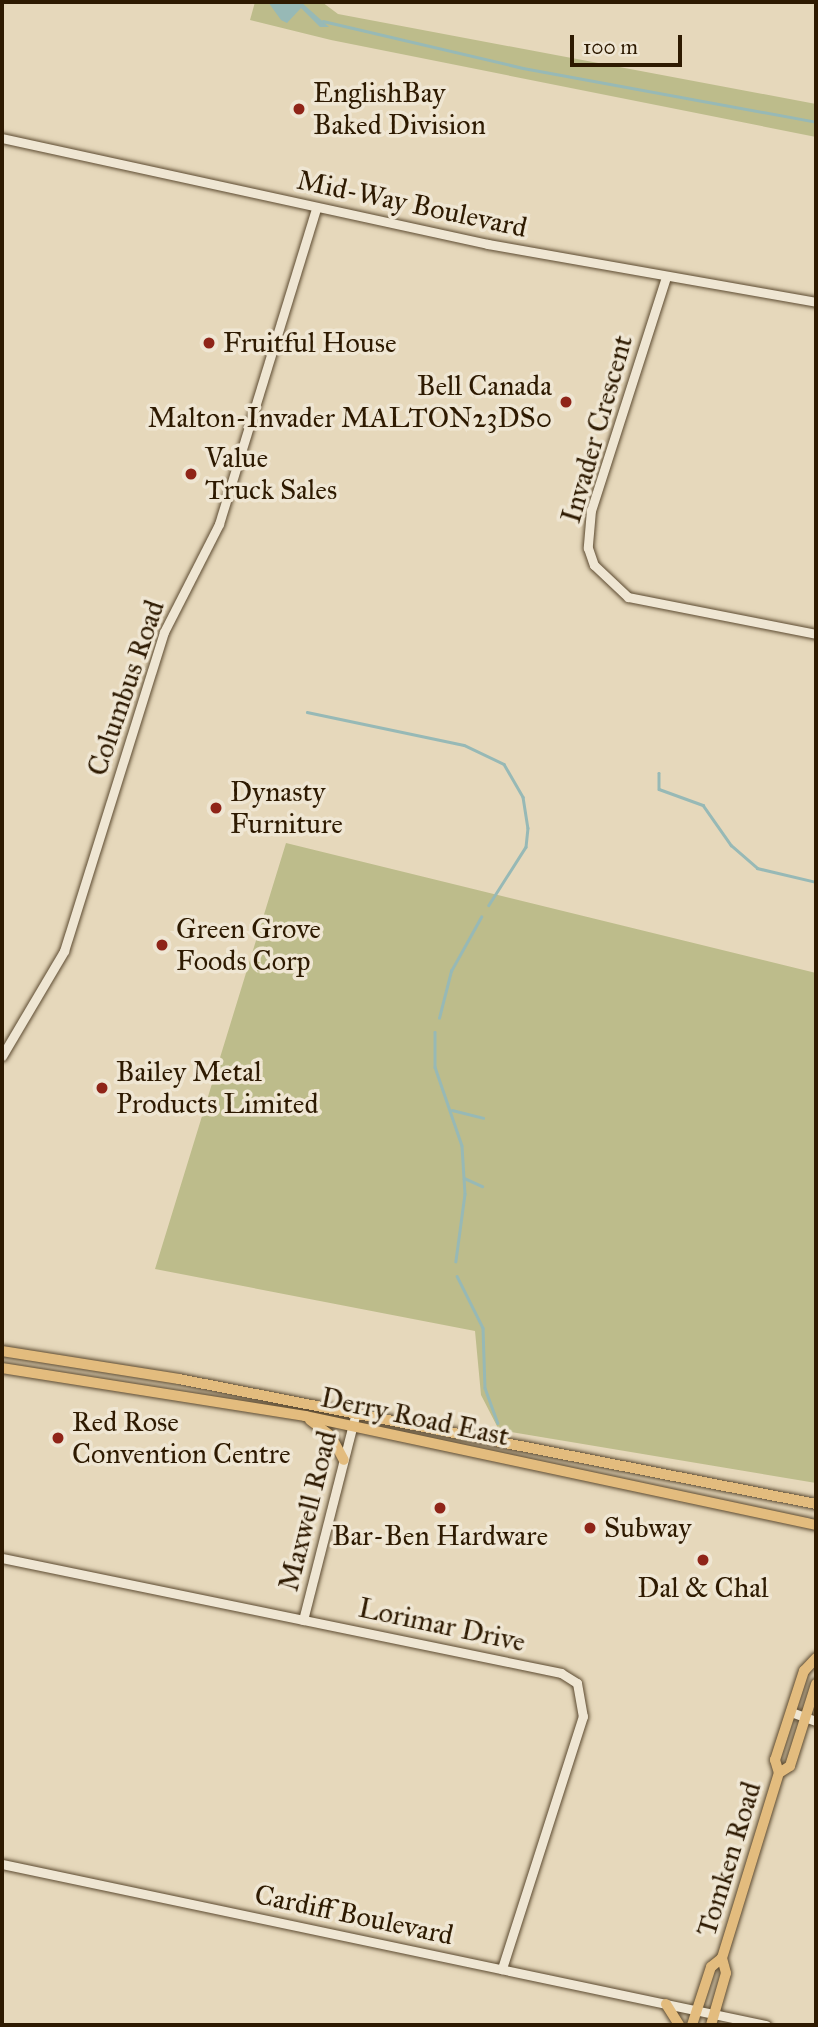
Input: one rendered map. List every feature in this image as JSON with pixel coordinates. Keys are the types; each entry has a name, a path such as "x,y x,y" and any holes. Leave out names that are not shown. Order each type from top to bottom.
{"main road":[{"name":"Derry Road East","path":"2,1352 356,1412 816,1504"},
{"name":"Derry Road East","path":"2,1368 305,1416 814,1525"},
{"path":"305,1416 331,1436 344,1460"},
{"name":"Tomken Road","path":"712,2020 726,1973 722,1958 779,1773 775,1760 804,1671 816,1663"},
{"name":"Tomken Road","path":"779,1773 790,1766 816,1684"},
{"name":"Tomken Road","path":"692,2025 710,1967 722,1958"},
{"path":"666,2004 679,2025"}],"street":[{"name":"Mid-Way Boulevard","path":"2,138 316,208 666,277 816,302"},
{"name":"Columbus Road","path":"2,1056 64,951 164,632 219,524 316,208"},
{"name":"Invader Crescent","path":"666,277 591,510 588,548 594,565 628,597 816,634"},
{"name":"Maxwell Road","path":"303,1620 356,1412"},
{"name":"Lorimar Drive","path":"2,1558 561,1673 577,1684 583,1716 502,1969"},
{"path":"791,1712 816,1721"},
{"name":"Cardiff Boulevard","path":"2,1864 666,2004 696,2011 712,2020 765,2025"}],"shaded area":[{"path":"255,2 322,2 338,14 816,104 816,137 331,40 250,20"},
{"path":"286,843 816,973 816,1483 499,1430 481,1395 475,1331 155,1269"}],"water":[{"path":"268,2 301,2 329,27 320,27 301,8 287,23 281,20"}],"waterway":[{"path":"323,21 523,68 816,122"},
{"path":"307,712 464,745 504,764 523,797 528,828 526,847 489,905"},
{"path":"659,773 659,789 703,805 731,845 757,868 816,882"},
{"path":"439,1018 451,971 481,917"},
{"path":"435,1032 435,1067 462,1146 465,1194 456,1261"},
{"path":"452,1110 483,1118"},
{"path":"464,1178 482,1186"},
{"path":"457,1276 483,1328 485,1388 498,1423"}],"place":[{"name":"EnglishBay Baked Division","path":"299,109"},
{"name":"Fruitful House","path":"209,343"},
{"name":"Bell Canada Malton-Invader MALTON23DS0","path":"566,402"},
{"name":"Value Truck Sales","path":"191,474"},
{"name":"Dynasty Furniture","path":"216,808"},
{"name":"Green Grove Foods Corp","path":"162,945"},
{"name":"Bailey Metal Products Limited","path":"102,1088"},
{"name":"Red Rose Convention Centre","path":"58,1438"},
{"name":"Bar-Ben Hardware","path":"440,1508"},
{"name":"Subway","path":"590,1528"},
{"name":"Dal & Chal","path":"703,1560"}]}
